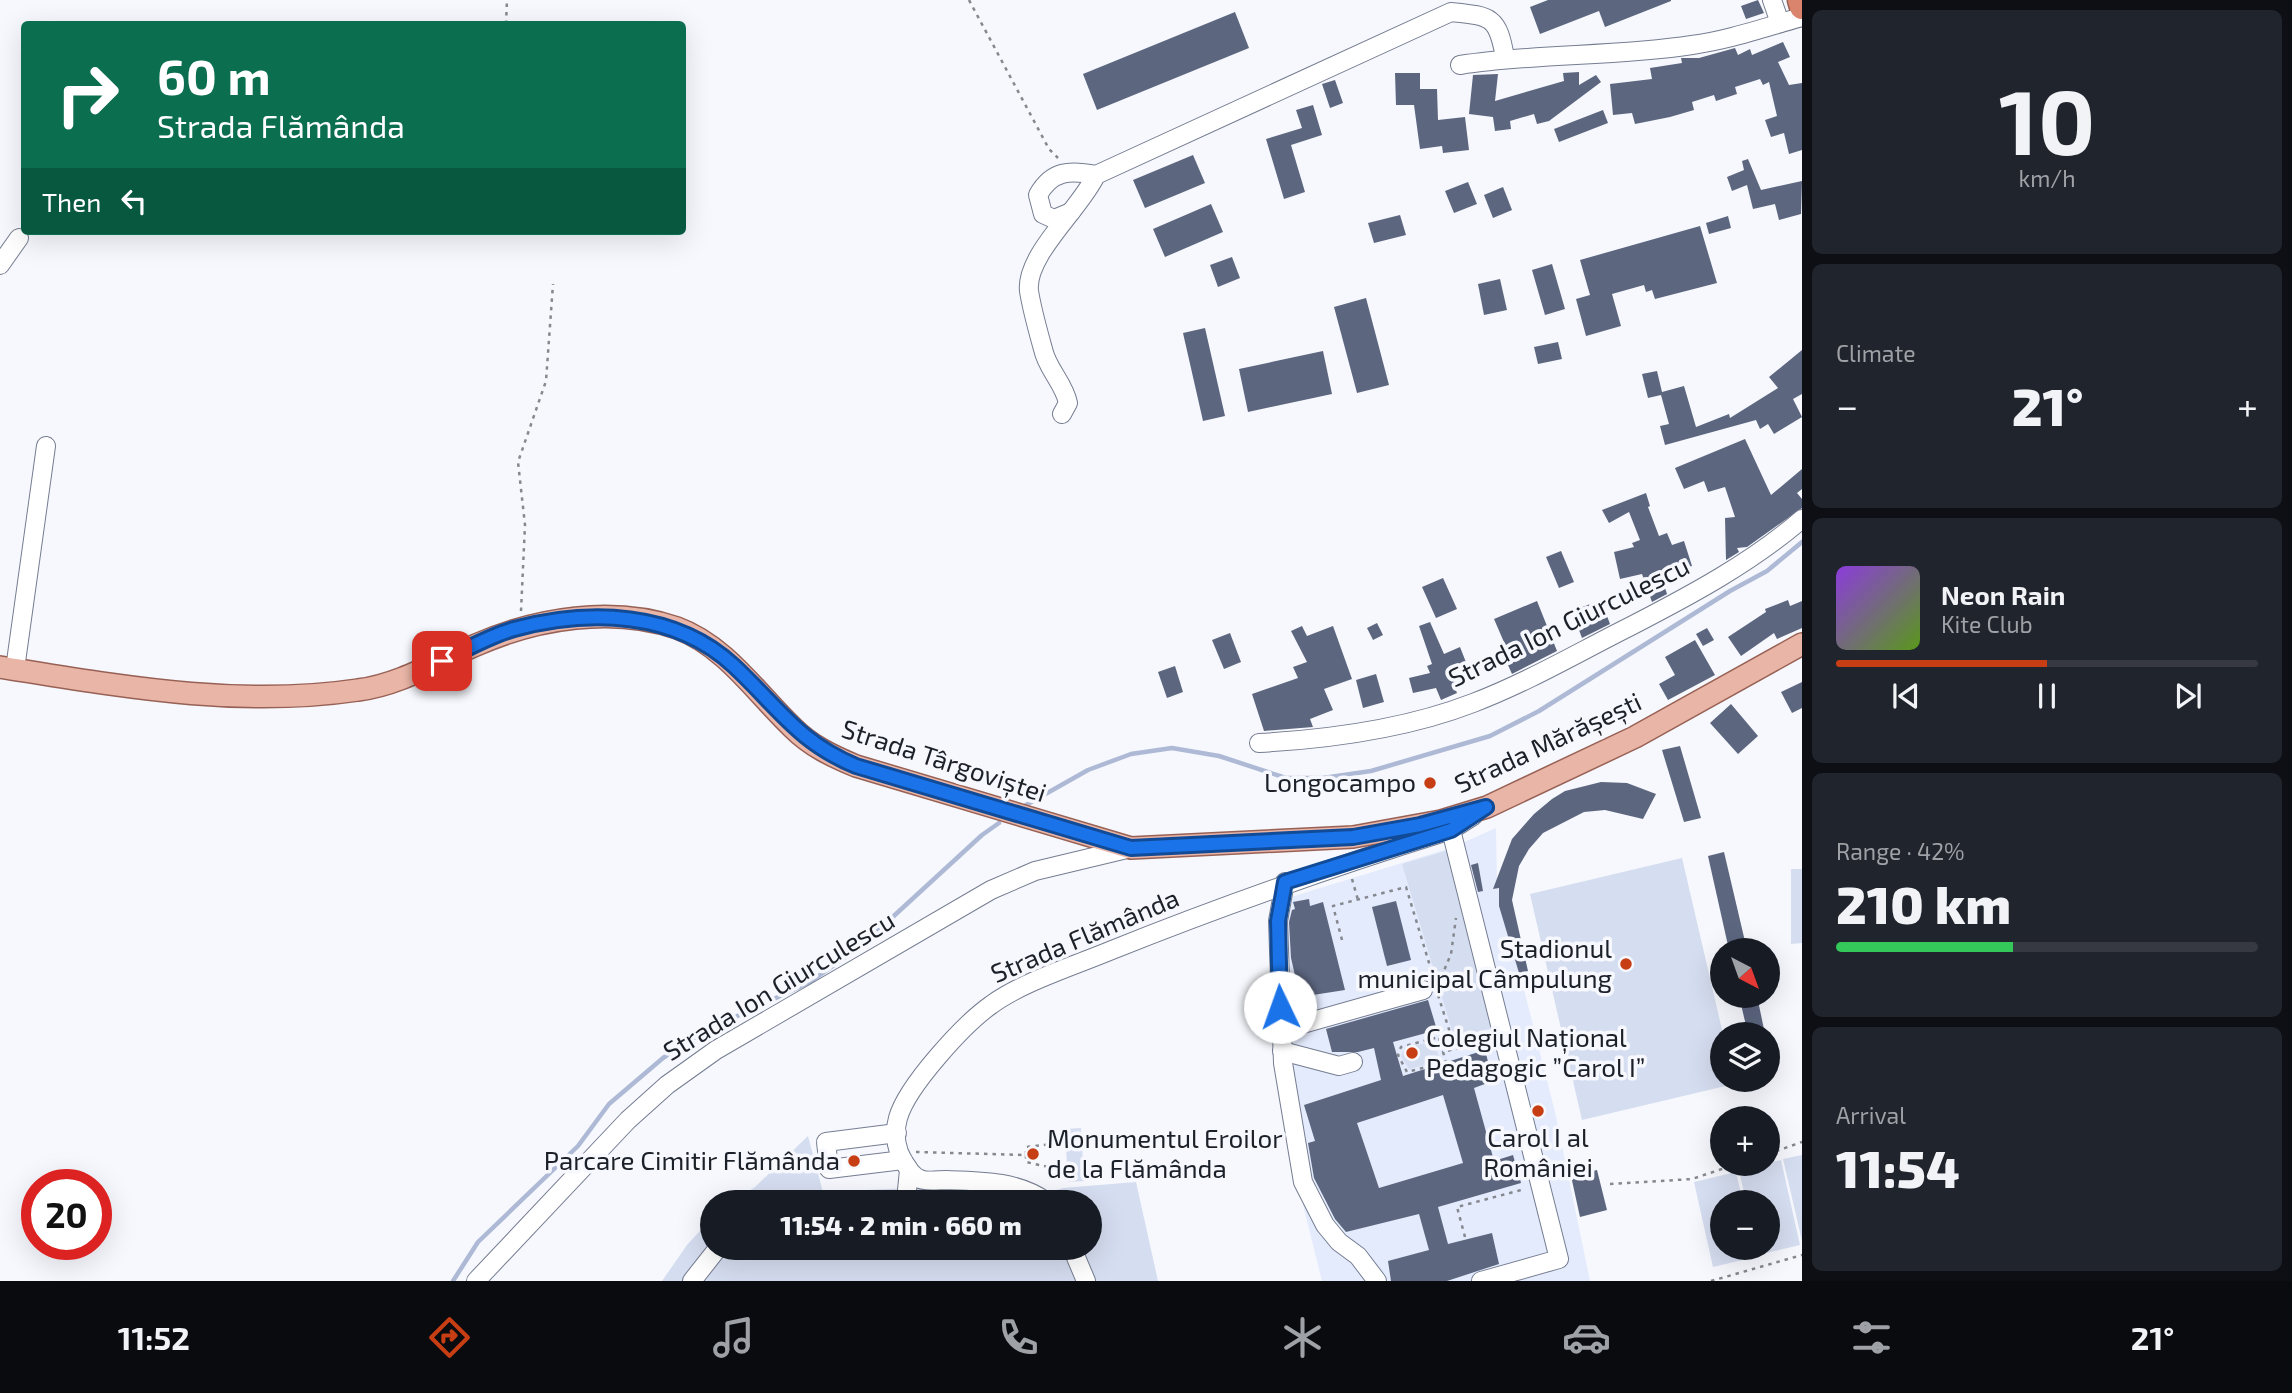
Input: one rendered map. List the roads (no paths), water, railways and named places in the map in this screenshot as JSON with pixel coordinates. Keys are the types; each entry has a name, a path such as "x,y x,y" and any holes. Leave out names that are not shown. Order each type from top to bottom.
{"highway":[{"path":"1800,0 1802,7"}],"main road":[{"name":"Strada Târgoviștei","path":"4,667 162,692 235,697 302,696 361,690 402,677 520,628 552,620 636,620 678,628 702,641 733,665 794,730 824,753 856,766 1131,848"},
{"name":"Strada Mărășești","path":"1131,848 1353,837 1420,825 1486,807 1636,737 1802,644"}],"street":[{"path":"1773,0 1780,23"},
{"path":"1062,414 1068,402 1065,388 1043,353 1029,288 1038,256 1074,210 1096,176 1451,12 1482,8 1500,29 1505,58"},
{"path":"1460,65 1505,58 1608,54 1695,45 1802,17"},
{"path":"1074,210 1054,219 1043,214 1038,195 1056,175 1070,170 1096,176"},
{"path":"0,265 19,238"},
{"path":"4,667 46,446"},
{"name":"Strada Ion Giurculescu","path":"1259,743 1347,734 1431,717 1473,703 1649,616 1745,562 1802,519"},
{"name":"Strada Flămânda","path":"905,1190 897,1133 898,1117 937,1057 991,1004 1046,977 1285,882 1451,830 1486,807"},
{"path":"1451,830 1559,1259 1481,1281"},
{"name":"Strada Ion Giurculescu","path":"476,1281 628,1120 667,1085 716,1050 991,890 1035,870 1131,848"},
{"path":"1285,882 1278,921 1282,1051 1303,1182 1325,1225 1339,1242 1358,1256 1377,1281"},
{"path":"1281,1030 1430,989"},
{"path":"1282,1051 1339,1066 1353,1062"},
{"path":"897,1133 826,1142 829,1169 903,1161 920,1179 982,1181 1017,1186 1024,1190"},
{"path":"692,1281 709,1260"},
{"path":"1077,1260 1086,1281"}],"waterway":[{"path":"1026,805 1088,770 1131,754 1172,748 1219,756 1286,778 1323,778 1371,771 1490,736 1539,711 1730,591 1767,571 1802,542"},
{"path":"453,1281 478,1242 578,1146 609,1104 663,1058 703,1032 810,982 860,947 982,835 999,823"}],"place":[{"name":"Longocampo","path":"1430,783"},
{"name":"Stadionul municipal Câmpulung","path":"1626,964"},
{"name":"Colegiul Național Pedagogic ”Carol I”","path":"1412,1053"},
{"name":"Carol I al României","path":"1538,1111"},
{"name":"Monumentul Eroilor de la Flămânda","path":"1033,1154"},
{"name":"Parcare Cimitir Flămânda","path":"854,1161"}]}
